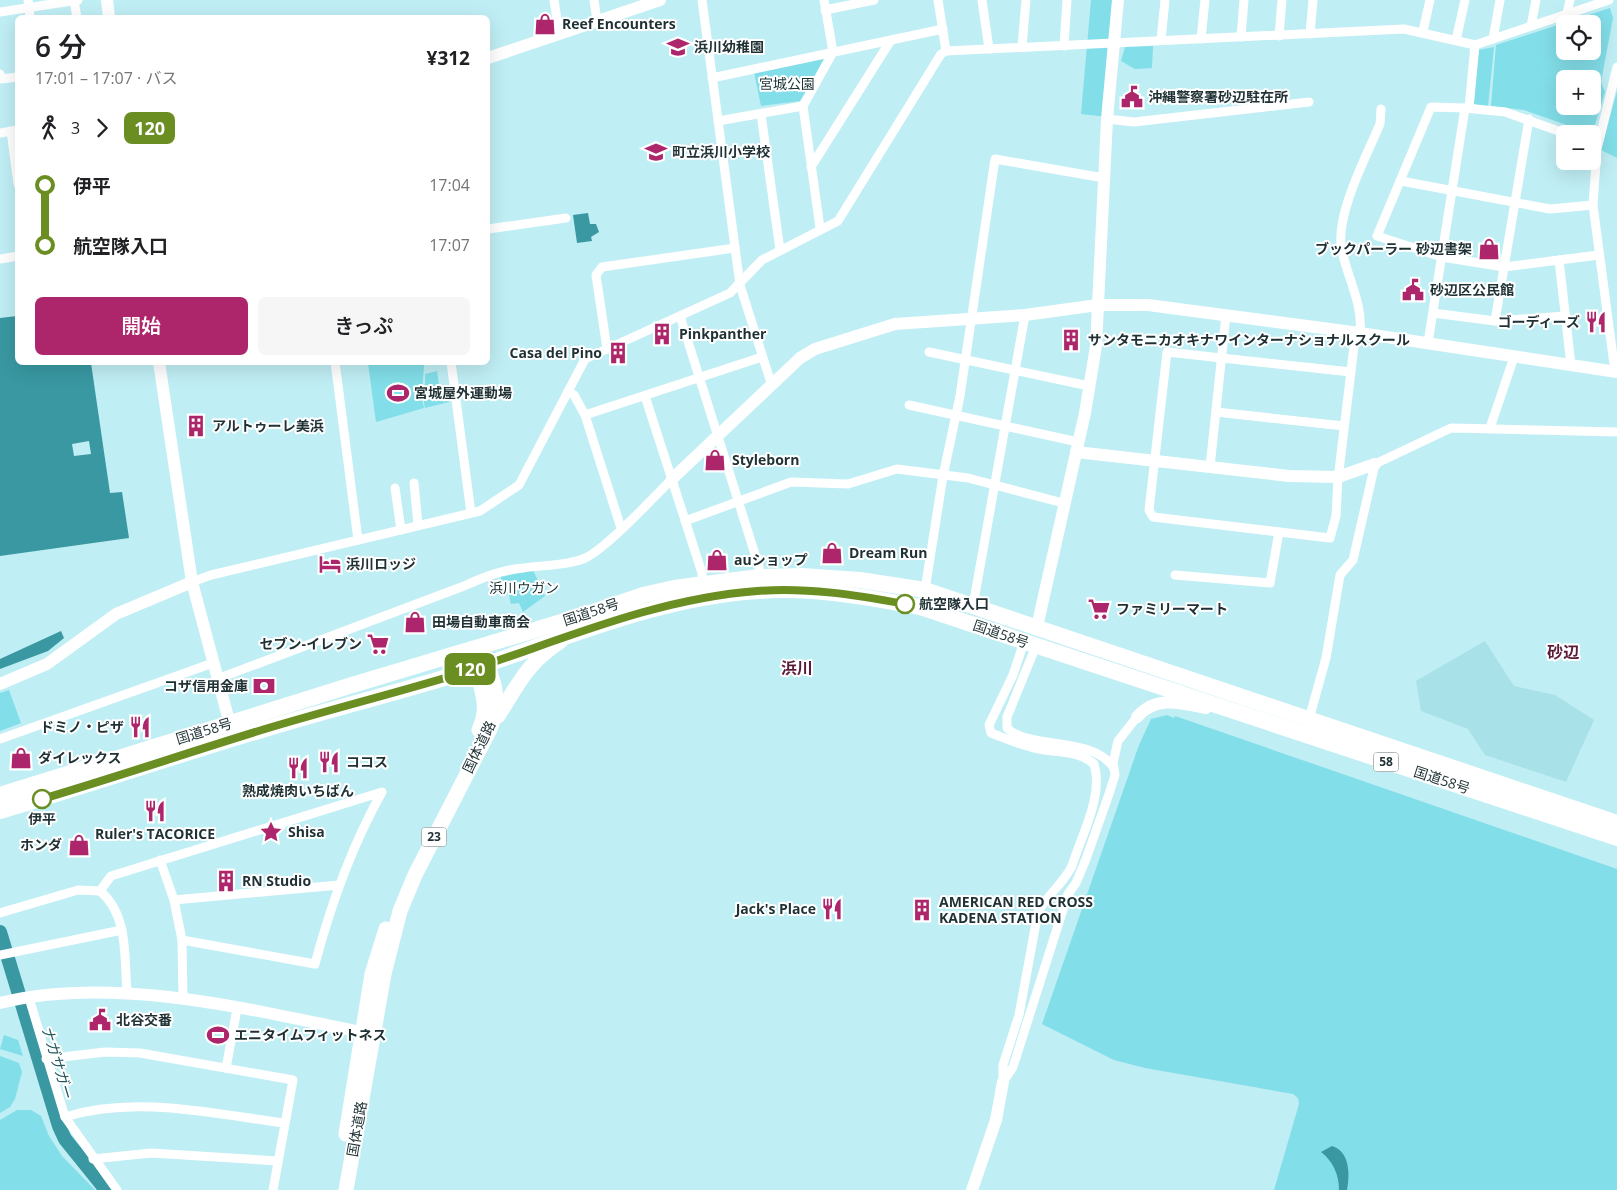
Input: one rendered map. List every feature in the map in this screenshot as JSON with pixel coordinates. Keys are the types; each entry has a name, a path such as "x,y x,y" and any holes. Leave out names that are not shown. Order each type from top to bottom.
{"highway":[{"name":"国道58号","path":"0,812 232,731 643,595 702,584 758,577 802,576 860,580 924,590 1617,823"},
{"name":"国道58号","path":"0,795 232,731 482,666 575,632 694,599 758,591 803,590 859,596 920,607 1617,838"}],"main road":[{"path":"490,729 525,672 539,657 575,632"},
{"name":"国体道路","path":"336,1190 367,1033 400,911 424,858 490,729 497,708 497,698 476,649"},
{"name":"国体道路","path":"346,1190 367,1033 372,974 391,912 415,852 483,721 484,693 482,666"}],"street":[{"path":"74,0 76,15"},
{"path":"0,12 78,0"},
{"path":"107,0 110,15"},
{"path":"554,0 559,33"},
{"path":"594,0 597,21"},
{"path":"490,57 597,21 635,4 660,0"},
{"path":"702,0 740,285 771,383"},
{"path":"820,228 803,106 834,52 824,0"},
{"path":"825,10 874,0"},
{"path":"938,0 946,51"},
{"path":"982,0 989,48"},
{"path":"1022,47 1026,0"},
{"path":"1064,46 1067,0"},
{"path":"1114,768 1109,760 1096,753 1063,743 1028,738 1012,733 1007,728 1007,717 1037,627 1063,503 1077,447 1099,323 1098,305 1107,119 1118,0"},
{"path":"1161,40 1165,0"},
{"path":"1201,39 1205,0"},
{"path":"1241,37 1244,0"},
{"path":"1279,36 1282,0"},
{"path":"1310,34 1314,0"},
{"path":"1423,31 1430,0"},
{"path":"1456,40 1465,0"},
{"path":"1493,39 1500,0"},
{"path":"1531,26 1536,0"},
{"path":"1568,14 1570,0"},
{"path":"0,684 47,664 116,614 192,582 211,575 480,511 519,485 585,359 730,293 740,285 762,260 820,228 838,221 941,54 946,51 1279,36 1404,28 1423,31 1475,45 1609,0"},
{"path":"712,78 943,29"},
{"path":"811,167 891,40"},
{"path":"1428,343 1467,108 1475,45"},
{"path":"1601,125 1617,67"},
{"path":"0,74 1,79 15,77"},
{"path":"1107,119 1134,122 1309,102"},
{"path":"718,121 803,106"},
{"path":"1556,130 1505,112 1431,107 1377,236 1442,257 1504,267 1599,255"},
{"path":"1351,372 1167,352 1149,510 1153,517 1330,538 1336,516 1338,477 1351,372 1362,317 1341,250 1342,216 1380,124 1381,109"},
{"path":"761,114 780,250"},
{"path":"1495,322 1529,119"},
{"path":"0,133 14,131 15,144"},
{"path":"924,590 943,476 956,416 995,159 1104,178"},
{"path":"217,679 464,586 492,573 565,564 585,558 621,528 771,383 800,358 824,346 895,324 1025,315 1098,305 1148,305 1428,343 1616,372 1593,205 1594,170"},
{"path":"1400,181 1550,208 1593,205"},
{"path":"490,229 566,218"},
{"path":"608,349 596,275 602,267 735,248"},
{"path":"0,259 15,256"},
{"path":"1560,260 1571,365"},
{"path":"1434,313 1495,322 1566,316"},
{"path":"973,606 1025,315"},
{"path":"1210,467 1226,315"},
{"path":"680,316 759,567 758,577"},
{"path":"929,352 1016,368 1089,386"},
{"path":"585,415 762,357"},
{"path":"1490,428 1514,357"},
{"path":"159,365 192,582 232,731"},
{"path":"335,365 358,540"},
{"path":"452,365 471,513"},
{"path":"568,392 574,395 585,415 621,528"},
{"path":"645,396 702,573 702,584"},
{"path":"909,405 1006,426 1077,447 1155,460 1289,476 1338,477 1375,464 1451,428 1617,432"},
{"path":"1216,412 1344,426"},
{"path":"1309,719 1326,658 1340,574 1353,560 1375,464"},
{"path":"685,521 792,482 848,484 898,469 968,478 1063,503"},
{"path":"414,483 418,525"},
{"path":"395,488 401,530"},
{"path":"1175,575 1270,583 1279,532"},
{"path":"1003,1082 1013,1067 1068,894 1076,883 1079,853 1095,792 1096,780 1094,764 1066,751 1040,749 1013,742 991,733 989,725 1030,644"},
{"path":"0,739 213,663"},
{"path":"972,1190 996,1120 1003,1082 1003,1064 1020,1007 1038,912 1043,902 1096,831 1115,775 1114,768 1118,741 1143,710 1152,705 1172,701 1260,720"},
{"path":"100,891 111,876 382,792 362,827 339,885 315,964 182,940"},
{"path":"160,860 174,900 182,940 183,999"},
{"path":"174,900 339,885"},
{"path":"0,913 78,890 100,891 117,910 122,930 127,992"},
{"path":"0,955 12,951 122,930"},
{"path":"5,1002 29,998 127,992 183,999 367,1033"},
{"path":"29,998 65,1117 93,1159 117,1190"},
{"path":"226,1068 238,1009"},
{"path":"46,1059 105,1052 140,1053 292,1080 273,1190"},
{"path":"65,1117 108,1107 134,1106 167,1108 284,1123"},
{"path":"93,1159 151,1153 278,1160"}],"shaded area":[{"path":"588,213 590,224 596,224 599,232 591,237 592,241 577,243 573,215"},
{"path":"15,316 15,365 91,365 110,493 122,492 129,538 0,556 0,318"},
{"path":"61,631 64,638 48,651 0,669 0,659"},
{"path":"1485,641 1514,686 1555,695 1594,720 1566,782 1485,755 1468,729 1421,711 1416,681"},
{"path":"1332,1146 1338,1149 1345,1158 1348,1171 1347,1190 1339,1190 1338,1179 1334,1169 1321,1152"}],"green space":[{"path":"1091,0 1119,0 1108,117 1081,114"},
{"path":"1610,8 1613,18 1601,82 1601,70 1556,70 1556,115 1598,115 1595,125 1566,125 1524,110 1491,106 1496,45 1556,26 1556,60 1601,60 1601,15 1588,15"},
{"path":"1153,46 1152,68 1135,69 1121,61 1125,47"},
{"path":"1494,47 1488,106 1472,104 1478,50"},
{"name":"宮城公園","path":"822,57 825,61 800,101 761,106 754,72"},
{"path":"1601,82 1605,92 1601,105"},
{"path":"1617,91 1617,158 1601,150"},
{"name":"宮城屋外運動場","path":"368,365 424,365 422,391 424,408 376,422"},
{"path":"437,371 440,392 449,391 449,402 425,408 425,374"},
{"name":"浜川ウガン","path":"533,570 545,596 523,612 519,603 511,604 509,595 500,587 501,577"},
{"path":"9,690 21,723 0,731 0,693"},
{"path":"1167,715 1174,718 1175,716 1617,869 1617,1190 1274,1190 1299,1104 1298,1098 1293,1094 1145,1068 1114,1060 1042,1024 1139,745 1151,719"},
{"path":"4,1035 18,1040 23,1056 0,1049"},
{"path":"0,1056 19,1063 22,1072 15,1099 10,1107 0,1113"},
{"path":"17,1110 31,1110 41,1116 49,1136 62,1156 95,1190 0,1190 0,1120"}],"pier":[{"path":"89,441 91,454 74,456 72,444"}],"waterway":[{"name":"ナガサガー","path":"0,932 59,1126 65,1139 106,1190"}],"bus line":[{"name":"120","path":"42,799 262,730 455,674 575,632 677,602 710,596 758,591 803,590 859,596 905,604"}],"place":[{"name":"Reef Encounters","path":"545,24"},
{"name":"浜川幼稚園","path":"678,47"},
{"name":"沖縄警察署砂辺駐在所","path":"1132,97"},
{"name":"町立浜川小学校","path":"656,152"},
{"name":"ブックパーラー 砂辺書架","path":"1489,249"},
{"name":"砂辺区公民館","path":"1413,290"},
{"name":"ゴーディーズ","path":"1596,322"},
{"name":"Pinkpanther","path":"662,334"},
{"name":"サンタモニカオキナワインターナショナルスクール","path":"1071,340"},
{"name":"Casa del Pino","path":"618,353"},
{"name":"宮城屋外運動場","path":"398,393"},
{"name":"アルトゥーレ美浜","path":"196,426"},
{"name":"Styleborn","path":"715,460"},
{"name":"Dream Run","path":"832,553"},
{"name":"auショップ","path":"717,560"},
{"name":"浜川ロッジ","path":"330,564"},
{"name":"航空隊入口","path":"905,604"},
{"name":"ファミリーマート","path":"1099,609"},
{"name":"田場自動車商会","path":"415,622"},
{"name":"セブン-イレブン","path":"378,644"},
{"name":"コザ信用金庫","path":"264,686"},
{"name":"ドミノ・ピザ","path":"140,727"},
{"name":"ダイレックス","path":"21,758"},
{"name":"ココス","path":"329,762"},
{"name":"熟成焼肉いちばん","path":"298,768"},
{"name":"伊平","path":"42,799"},
{"name":"Ruler's TACORICE","path":"155,811"},
{"name":"Shisa","path":"271,832"},
{"name":"ホンダ","path":"79,845"},
{"name":"RN Studio","path":"226,881"},
{"name":"Jack's Place","path":"832,909"},
{"name":"AMERICAN RED CROSS KADENA STATION","path":"922,910"},
{"name":"北谷交番","path":"100,1020"},
{"name":"エニタイムフィットネス","path":"218,1035"}],"district":[{"name":"砂辺","path":"1563,652"},
{"name":"浜川","path":"797,668"}]}
